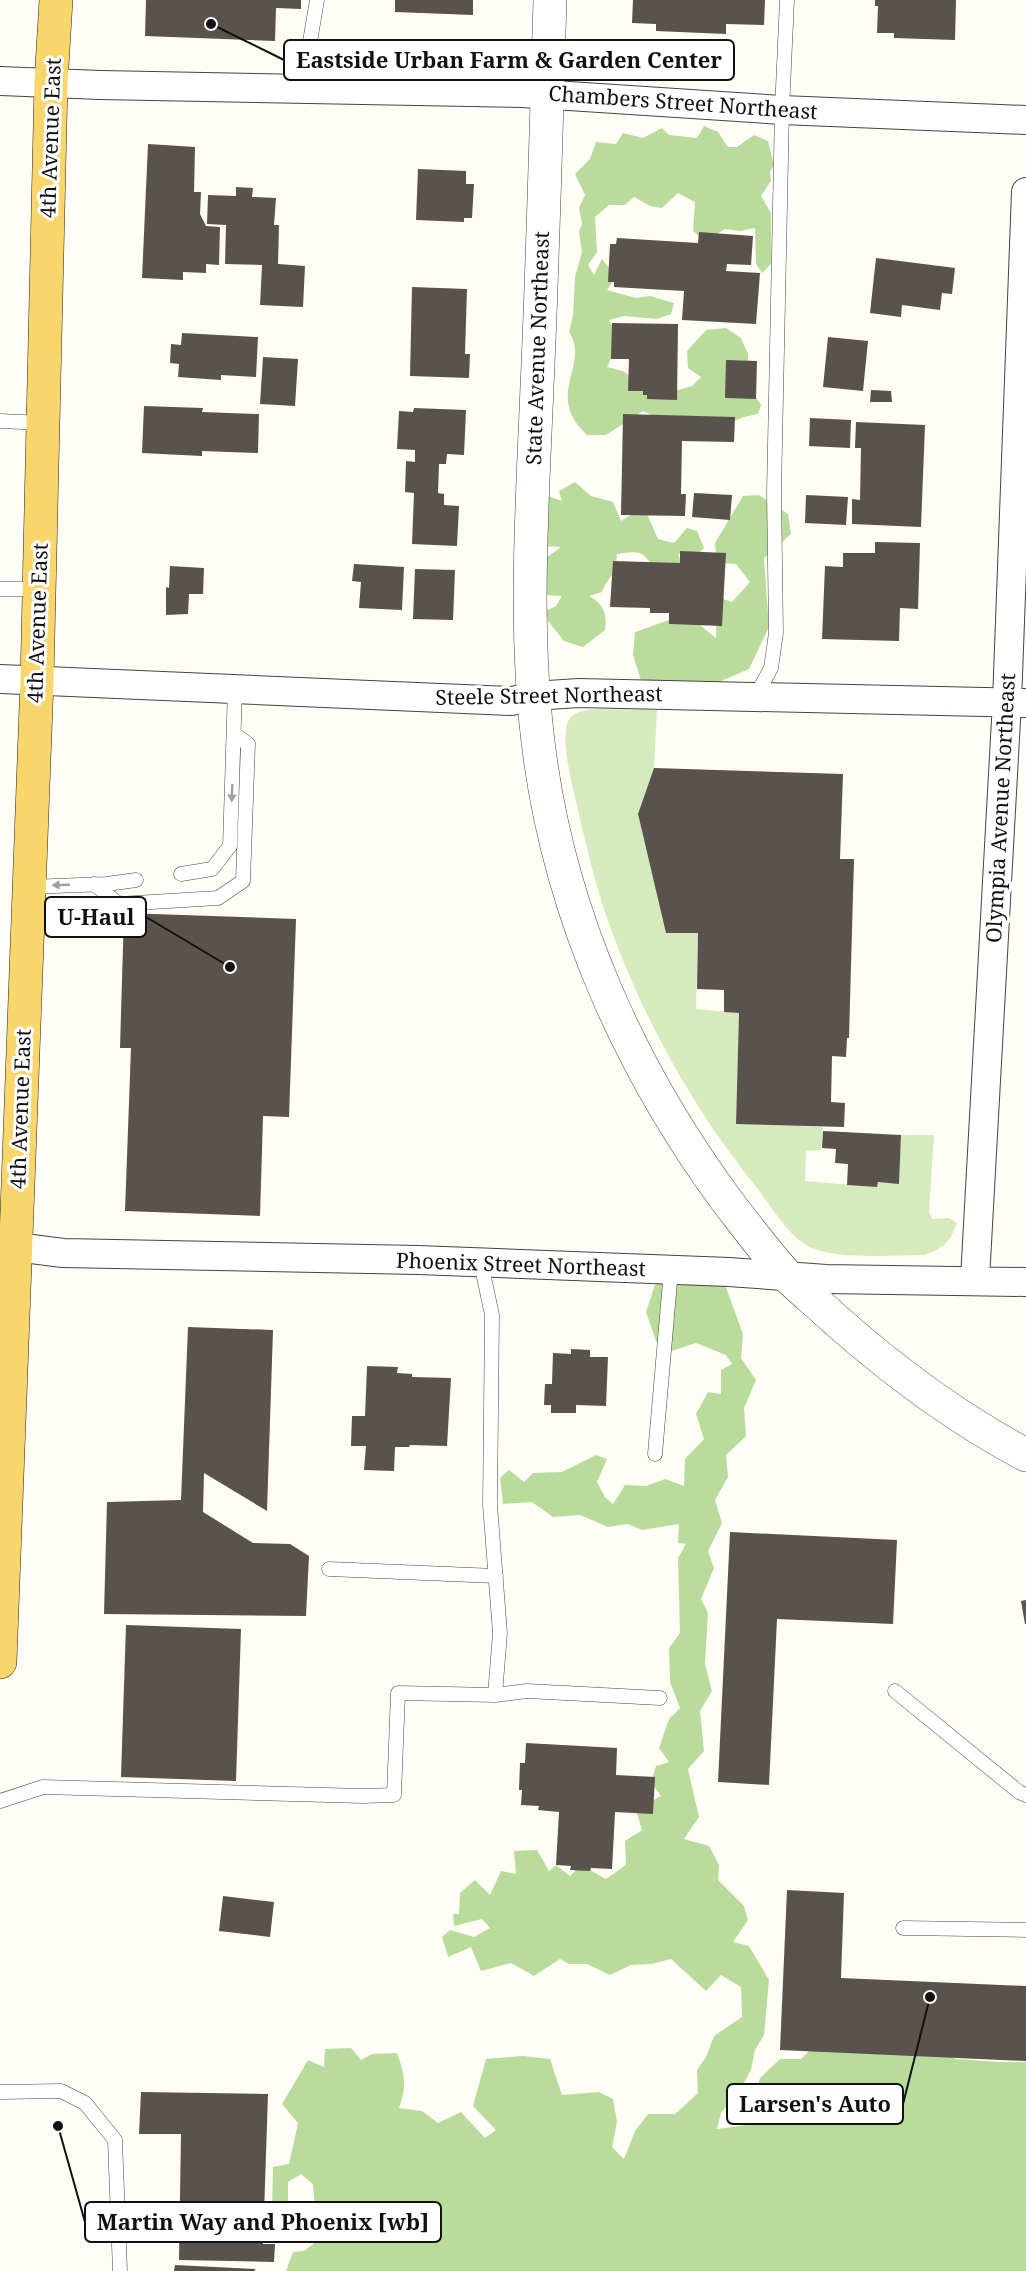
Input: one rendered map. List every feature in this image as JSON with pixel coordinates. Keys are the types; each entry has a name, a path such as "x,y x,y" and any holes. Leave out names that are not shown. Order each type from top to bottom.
{"main road":[{"name":"4th Avenue East","path":"0,1662 8,1246 29,887 37,680 51,83 56,0"}],"street":[{"name":"State Avenue Northeast","path":"550,0 531,544 533,696 542,771 557,841 585,941 605,989 650,1082 677,1127 744,1223 789,1278 873,1353 977,1427 1026,1455"},
{"name":"Chambers Street Northeast","path":"0,81 547,94 782,110 1026,120"},
{"name":"Olympia Avenue Northeast","path":"975,1280 1016,702 1026,192"},
{"name":"Steele Street Northeast","path":"0,679 513,700 533,696 579,693 1016,702"},
{"name":"Phoenix Street Northeast","path":"8,1246 63,1253 481,1263 671,1270 789,1278 1026,1282"}],"lane":[{"path":"302,88 317,0"},
{"path":"756,696 771,668 776,633 774,492 782,110 787,0"},
{"path":"0,421 43,423"},
{"path":"0,589 39,590"},
{"path":"181,874 212,870 230,846 235,689"},
{"path":"94,884 119,904 218,898 243,880 248,744 234,734"},
{"path":"29,887 136,880"},
{"path":"481,1263 492,1315 490,1505 500,1633 495,1695"},
{"path":"655,1454 671,1270"},
{"path":"329,1569 496,1576"},
{"path":"0,1801 43,1787 394,1795 398,1693 495,1695 527,1691 660,1698"},
{"path":"895,1691 1019,1792 1026,1795"},
{"path":"903,1928 1026,1930"},
{"path":"0,2092 61,2091 85,2103 115,2140 120,2271"}],"green space":[{"path":"704,126 718,132 728,147 737,147 754,135 768,141 774,165 770,172 771,181 761,196 771,213 771,264 762,273 756,264 755,228 740,231 725,229 704,241 693,231 695,202 678,193 662,208 650,206 634,197 625,205 609,205 595,217 597,252 588,265 594,275 602,259 616,277 607,290 636,298 650,296 674,303 671,314 657,319 624,316 609,320 615,333 616,344 607,367 623,371 639,383 663,394 692,386 701,377 688,368 687,351 706,330 726,328 741,338 748,354 748,385 761,405 758,414 724,425 658,418 643,411 606,435 587,435 574,420 569,406 568,393 575,357 574,345 569,332 573,315 575,277 582,252 579,232 582,223 579,208 585,195 575,174 590,159 596,142 616,144 623,133 643,138 662,128 669,135 697,138"},
{"path":"575,482 591,496 613,502 621,521 644,507 658,539 674,543 687,528 697,531 704,548 696,556 678,554 684,571 658,572 641,554 632,552 617,554 616,569 602,592 589,596 598,602 603,610 605,630 583,647 564,641 548,621 546,611 556,606 562,596 543,595 539,563 561,547 542,546 548,496 562,501 559,491"},
{"path":"759,495 788,514 791,534 764,558 769,627 749,669 709,686 642,684 633,655 635,632 686,614 716,638 717,597 732,602 750,582 736,564 717,563 715,543 743,496"},
{"path":"595,709 657,710 654,768 638,814 666,932 698,933 696,1009 739,1013 736,1123 823,1127 821,1150 806,1151 805,1181 877,1187 878,1182 899,1183 901,1135 934,1135 929,1212 932,1219 949,1218 957,1223 952,1235 941,1247 924,1255 861,1256 814,1249 803,1243 778,1217 709,1123 667,1053 648,1016 616,941 595,879 570,774 565,736 572,716 581,711"},
{"path":"716,1260 743,1334 741,1358 756,1380 744,1408 746,1436 726,1455 728,1477 715,1500 722,1523 708,1551 714,1568 701,1599 708,1613 705,1664 712,1691 700,1711 704,1751 688,1769 699,1817 684,1839 709,1846 719,1865 718,1880 744,1906 748,1920 733,1942 749,1946 769,1980 764,2035 755,2050 751,2070 739,2092 721,2113 717,2129 747,2125 760,2078 780,2059 801,2059 809,2051 917,2045 956,2059 1026,2062 1026,2271 286,2271 293,2252 304,2251 322,2237 360,2241 357,2220 315,2211 313,2184 301,2174 288,2182 288,2224 272,2211 273,2167 289,2164 298,2123 282,2104 308,2060 324,2067 325,2049 351,2048 361,2060 372,2054 397,2053 404,2081 399,2108 422,2111 438,2123 461,2112 485,2138 496,2130 473,2106 486,2059 523,2056 550,2059 562,2095 599,2092 613,2099 617,2122 612,2147 624,2159 635,2131 648,2114 675,2114 698,2093 697,2070 706,2057 714,2036 742,2017 741,1987 721,1975 706,1991 671,1959 652,1964 631,1965 610,1975 587,1964 569,1964 560,1959 534,1976 511,1963 481,1971 471,1947 448,1957 442,1937 450,1930 474,1937 490,1928 482,1919 454,1926 453,1914 459,1914 460,1893 475,1880 490,1895 501,1871 516,1874 514,1851 537,1850 549,1871 556,1865 570,1876 581,1865 606,1879 626,1865 625,1841 642,1830 636,1810 661,1796 651,1782 656,1766 669,1762 659,1748 669,1719 680,1708 670,1682 669,1648 680,1633 678,1558 686,1544 678,1543 679,1524 642,1530 628,1524 608,1527 580,1515 553,1517 532,1502 503,1504 500,1478 509,1470 524,1482 533,1473 562,1472 596,1455 607,1459 597,1482 605,1497 613,1504 625,1485 646,1486 665,1479 684,1486 685,1459 704,1439 696,1414 708,1392 721,1394 721,1370 732,1364 726,1355 696,1343 672,1351 656,1341 646,1312 656,1282"}],"building":[{"path":"146,0 301,0 301,9 276,8 275,41 145,36"},
{"path":"395,0 473,0 473,15 395,12"},
{"path":"633,0 765,0 764,25 726,24 726,34 656,31 656,24 632,23"},
{"path":"875,0 956,0 955,40 894,38 894,33 877,33 878,6 875,6"},
{"path":"148,144 195,147 194,192 201,192 200,214 206,226 220,227 219,265 206,264 206,273 183,272 183,280 142,278"},
{"path":"418,169 466,171 466,184 474,184 472,218 464,218 464,222 416,220"},
{"path":"236,187 253,188 252,197 276,198 274,225 279,225 278,264 305,266 303,307 260,305 262,265 225,264 226,225 207,224 208,195 236,196"},
{"path":"699,232 753,236 751,265 727,264 726,271 760,273 756,324 682,320 684,291 614,287 614,282 608,282 610,244 616,244 617,238 698,243"},
{"path":"876,258 955,268 952,294 942,293 940,310 902,305 901,317 870,313"},
{"path":"412,287 467,289 465,354 470,354 469,378 410,376"},
{"path":"612,323 678,324 677,400 647,399 643,391 628,391 629,359 611,359"},
{"path":"182,333 258,337 256,377 221,375 221,380 178,377 179,364 170,363 171,344 181,345"},
{"path":"828,337 868,341 863,391 823,387"},
{"path":"263,357 298,359 295,406 260,404"},
{"path":"726,360 757,361 756,399 725,398"},
{"path":"871,390 891,391 892,402 870,402"},
{"path":"144,406 203,408 202,412 259,414 258,453 202,451 202,456 142,453"},
{"path":"414,408 466,410 464,455 447,454 446,464 439,464 438,493 444,494 444,505 459,506 457,546 412,544 414,493 405,492 406,461 415,462 415,450 397,449 399,411 413,412"},
{"path":"623,414 735,417 734,442 682,441 681,494 686,494 685,516 621,515"},
{"path":"810,418 851,420 850,448 809,446"},
{"path":"856,422 925,425 921,527 852,524 852,499 860,500 861,448 855,448"},
{"path":"694,493 732,495 730,520 692,517"},
{"path":"806,495 848,497 846,525 805,523"},
{"path":"875,542 920,543 918,609 900,608 899,641 822,639 825,566 843,567 843,553 875,553"},
{"path":"680,551 726,553 722,626 669,624 669,613 650,613 650,608 610,607 613,561 680,563"},
{"path":"354,564 404,567 402,610 359,608 361,582 352,581"},
{"path":"170,566 204,568 203,594 189,594 188,614 166,615 166,587 169,588"},
{"path":"415,569 455,570 453,620 413,619"},
{"path":"654,768 843,774 840,859 854,859 849,1038 847,1038 846,1057 832,1056 831,1102 845,1103 844,1127 736,1124 739,1013 724,1012 724,990 697,989 698,933 666,933 638,814"},
{"path":"124,913 296,919 289,1117 263,1116 260,1216 125,1211 131,1048 120,1048"},
{"path":"823,1131 901,1135 899,1184 878,1182 877,1187 847,1185 848,1164 835,1163 836,1149 822,1148"},
{"path":"188,1327 273,1330 267,1511 204,1473 203,1512 253,1543 290,1544 309,1556 306,1616 104,1614 107,1502 181,1500"},
{"path":"571,1349 590,1350 590,1357 608,1357 606,1406 576,1405 576,1413 551,1413 551,1405 544,1405 545,1384 552,1384 553,1353 571,1354"},
{"path":"367,1366 398,1367 397,1373 412,1374 412,1377 451,1378 447,1446 395,1447 394,1471 364,1470 366,1446 351,1446 352,1416 365,1416"},
{"path":"730,1532 897,1540 893,1624 777,1619 769,1785 718,1782"},
{"path":"1026,1600 1026,1624 1025,1624 1021,1601"},
{"path":"126,1625 241,1629 236,1781 121,1777"},
{"path":"526,1743 617,1748 616,1775 655,1777 653,1814 615,1812 612,1869 570,1870 571,1866 556,1865 559,1812 538,1810 539,1806 521,1805 520,1763 525,1763"},
{"path":"787,1890 844,1893 841,1978 1026,1986 1026,2061 780,2050"},
{"path":"223,1896 274,1902 270,1937 219,1931"},
{"path":"141,2092 268,2094 263,2244 275,2244 274,2262 179,2260 181,2134 139,2134"},
{"path":"175,2265 255,2269 255,2271 174,2271"}],"place":[{"name":"Eastside Urban Farm & Garden Center","path":"211,24"},
{"name":"U-Haul","path":"230,967"},
{"name":"Larsen's Auto","path":"930,1997"},
{"name":"Martin Way and Phoenix [wb]","path":"58,2126"}]}
